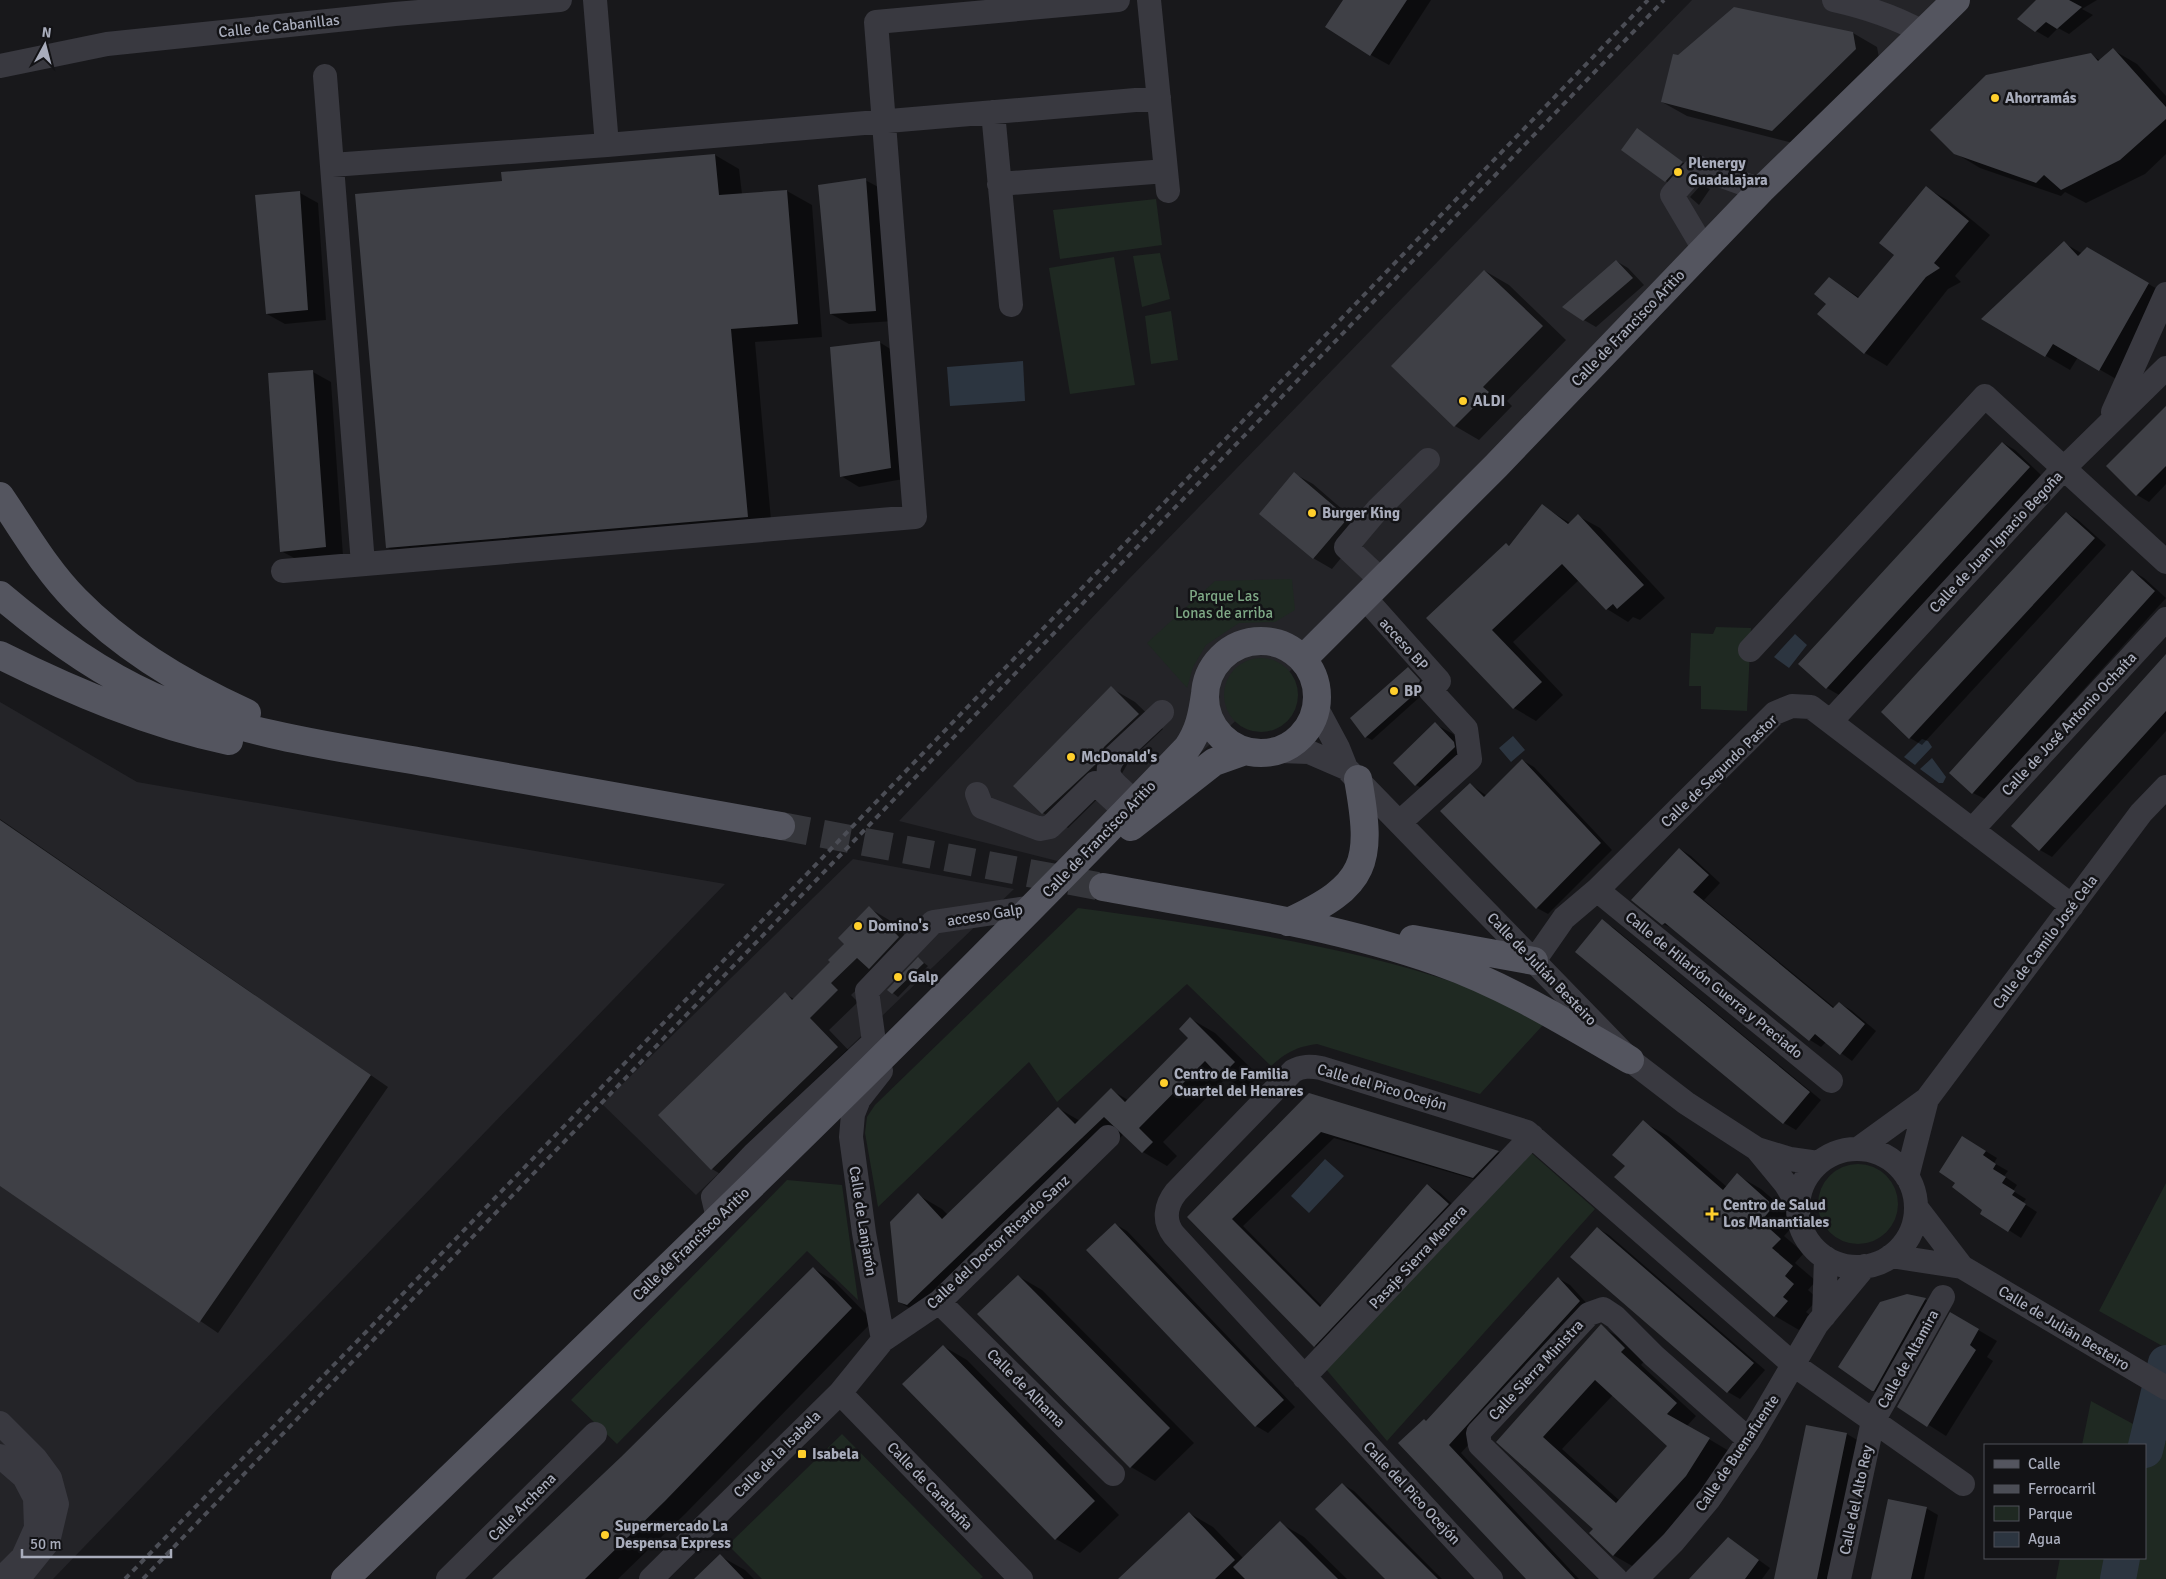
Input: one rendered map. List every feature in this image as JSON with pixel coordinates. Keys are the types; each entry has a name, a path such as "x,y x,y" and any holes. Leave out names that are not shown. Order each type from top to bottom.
{"main road":[{"name":"Calle de Francisco Aritio","path":"1303,660 1496,466 1761,190 1956,0"},
{"path":"0,496 44,559 75,599 106,629 163,669 209,696 252,715 302,732 392,757"},
{"path":"0,595 66,646 151,695 217,719 392,757 781,826"},
{"path":"1264,641 1285,646 1303,660 1313,676 1317,696 1316,707 1307,731 1295,743 1280,751 1261,753 1245,751 1228,743 1215,730 1207,713 1205,694 1210,673 1223,656 1242,644 1264,641"},
{"path":"0,655 37,673 127,711 225,740 275,751 340,758 392,757"},
{"name":"Calle de Francisco Aritio","path":"1034,907 1195,738 1201,721 1205,694"},
{"name":"Calle de Francisco Aritio","path":"345,1579 718,1218 871,1058 1034,907 1194,776 1214,762 1245,751"},
{"path":"1288,922 1315,909 1341,892 1359,867 1366,838 1352,774"},
{"path":"1103,887 1288,922 1383,945 1460,970 1529,1002 1630,1060"},
{"path":"1288,922 1333,924 1534,961"}],"street":[{"name":"Calle de Cabanillas","path":"0,66 108,44 395,14 559,0"},
{"path":"595,0 607,145"},
{"path":"283,571 915,517 876,22 1118,0"},
{"path":"999,184 1167,181 1149,0"},
{"path":"1834,0 1865,7 1902,20 1922,32"},
{"path":"325,76 363,564"},
{"path":"332,165 607,145 1159,98"},
{"path":"992,112 1011,305"},
{"path":"1704,249 1672,195 1697,167 1761,190"},
{"path":"2162,303 2161,330 2166,339"},
{"path":"2108,425 2162,303"},
{"name":"Calle de Juan Ignacio Begoña","path":"1831,721 2064,468 2166,368"},
{"path":"1750,650 1985,396 2166,562"},
{"path":"1372,589 1346,547 1378,509 1428,460"},
{"name":"acceso BP","path":"1372,589 1439,681 1430,690 1466,729 1470,760 1400,822"},
{"name":"Calle de José Antonio Ochaíta","path":"1972,830 2166,619"},
{"name":"Calle de Segundo Pastor","path":"1534,961 1564,918 1597,890 1775,713 1792,706 1811,707 1831,721 2072,906"},
{"name":"Calle de Julián Besteiro","path":"1316,707 1352,774 1630,1060 1686,1103 1757,1148 1790,1159 1818,1163"},
{"path":"1130,806 1110,778 1107,772 1109,764 1162,712"},
{"name":"Calle de Julián Besteiro","path":"1280,751 1309,752 1352,774"},
{"path":"978,794 982,807 1040,829 1050,827 1095,783 1130,806"},
{"name":"Calle de Camilo José Cela","path":"1858,1149 1927,1099 2141,813 2166,787"},
{"name":"Calle de Hilarión Guerra y Preciado","path":"1597,890 1831,1080"},
{"name":"acceso Galp","path":"871,1058 867,991 933,922 1034,907"},
{"name":"Calle de Lanjarón","path":"871,1058 878,1078 859,1100 853,1114 851,1137 860,1205 883,1340"},
{"name":"Calle del Pico Ocejón","path":"1491,1579 1170,1231 1166,1221 1168,1205 1176,1192 1292,1070 1306,1066 1321,1068 1522,1129 1794,1365"},
{"name":"Calle de Camilo José Cela","path":"1907,1177 1927,1099"},
{"name":"Pasaje Sierra Menera","path":"1304,1377 1532,1136"},
{"name":"Calle del Doctor Ricardo Sanz","path":"883,1340 939,1302 1108,1137"},
{"name":"Calle de Julián Besteiro","path":"1757,1148 1785,1183 1798,1204"},
{"path":"1858,1149 1877,1153 1894,1162 1907,1177 1913,1191 1916,1207 1910,1234 1891,1256 1865,1266 1845,1265 1826,1258 1808,1240 1802,1229 1798,1204 1801,1189 1808,1175 1818,1163 1844,1150 1858,1149"},
{"name":"Calle de Julián Besteiro","path":"1916,1207 1962,1267 2166,1388"},
{"name":"Calle de Julián Besteiro","path":"1891,1256 1962,1267"},
{"name":"Calle de Buenafuente","path":"1824,1316 1826,1258"},
{"name":"Calle de Buenafuente","path":"1636,1579 1673,1542 1703,1506 1749,1440 1824,1316 1865,1266"},
{"name":"Calle de Altamira","path":"1873,1421 1943,1297"},
{"name":"Calle de Alhama","path":"939,1302 1112,1474"},
{"name":"Calle Sierra Ministra","path":"1616,1579 1480,1445 1478,1433 1589,1314 1603,1309 1615,1317 1654,1356 1749,1440"},
{"path":"840,1393 883,1340"},
{"name":"Calle de Altamira","path":"1794,1365 1963,1484"},
{"name":"Calle de la Isabela","path":"651,1579 840,1393"},
{"name":"Calle de Carabaña","path":"840,1393 1022,1579"},
{"name":"Calle del Alto Rey","path":"1839,1579 1873,1421"},
{"path":"0,1423 36,1459 50,1478 57,1504 48,1542 18,1579"},
{"name":"Calle Archena","path":"448,1579 595,1434"},
{"path":"0,1456 24,1477 35,1498 36,1528 23,1557 1,1579"}],"shaded area":[{"path":"1692,0 1954,0 1303,659 1077,866 899,821 1128,580"},
{"path":"0,702 137,782 725,884 53,1579 0,1579"},
{"path":"853,859 1014,889 696,1195 602,1104"}],"green space":[{"path":"1156,199 1162,245 1060,259 1053,210"},
{"path":"1160,253 1170,299 1142,307 1133,256"},
{"path":"1114,257 1135,385 1070,394 1049,268"},
{"path":"1171,311 1178,360 1151,364 1145,316"},
{"name":"Parque Las Lonas de arriba","path":"1292,579 1295,610 1275,622 1239,623 1206,645 1193,667 1187,688 1147,643 1215,581"},
{"path":"1716,627 1751,628 1747,711 1701,709 1701,686 1689,686 1691,633 1713,634"},
{"path":"1254,658 1268,658 1282,664 1292,674 1298,688 1298,702 1292,716 1282,726 1268,732 1254,732 1240,726 1230,716 1224,702 1224,688 1230,674 1240,664"},
{"path":"1078,908 1225,929 1370,958 1465,986 1495,999 1543,1025 1480,1094 1317,1044 1292,1051 1271,1066 1187,984 1057,1102 1029,1062 878,1207 865,1133 867,1117 875,1105"},
{"path":"1529,1151 1595,1209 1387,1441 1325,1368"},
{"path":"1858,1164 1873,1167 1886,1176 1895,1189 1898,1204 1895,1219 1886,1232 1873,1241 1858,1244 1843,1241 1830,1232 1821,1219 1818,1204 1821,1189 1830,1176 1843,1167"},
{"path":"787,1180 842,1185 858,1300 807,1251 617,1444 571,1400"},
{"path":"2166,1183 2166,1348 2099,1311"},
{"path":"2091,1401 2166,1442 2166,1579 2056,1579 2060,1559 2146,1559 2146,1444 2082,1444"},
{"path":"842,1434 983,1577 980,1579 762,1579 728,1545"}],"water":[{"path":"1023,361 1025,401 950,406 947,367"},
{"path":"1795,634 1807,645 1789,668 1774,657"},
{"path":"1513,736 1525,750 1511,762 1499,748"},
{"path":"1922,739 1928,741 1932,747 1915,765 1904,757"},
{"path":"1932,758 1946,777 1943,783 1939,783 1920,769"},
{"path":"1325,1159 1344,1176 1309,1213 1291,1196"}],"building":[{"path":"1343,0 1407,0 1370,56 1325,27"},
{"path":"2036,0 2069,0 2082,7 2057,29 2046,22 2035,32 2017,19"},
{"path":"1734,7 1853,32 1856,49 1772,131 1661,102 1673,54 1678,55"},
{"path":"2113,48 2166,107 2166,119 2120,160 2061,190 2044,175 2036,183 1954,154 1930,130 1986,75 2091,53 2098,61"},
{"path":"1637,128 1683,162 1665,182 1621,150"},
{"path":"715,154 719,195 787,190 798,324 731,329 748,517 386,548 355,194 502,181 501,172"},
{"path":"866,178 876,311 830,314 818,185"},
{"path":"1926,186 1969,221 1934,263 1940,268 1926,277 1864,354 1817,314 1826,304 1814,294 1829,277 1858,298 1894,255 1879,243"},
{"path":"300,191 308,310 266,314 255,195"},
{"path":"2064,241 2078,256 2087,247 2149,283 2099,371 2053,344 2045,357 1981,319"},
{"path":"1616,260 1633,278 1583,321 1562,307"},
{"path":"1484,270 1543,326 1483,387 1489,392 1454,427 1391,366"},
{"path":"880,341 891,468 840,477 830,347"},
{"path":"313,370 326,547 280,552 268,373"},
{"path":"2166,406 2166,466 2136,496 2106,466"},
{"path":"2002,442 2030,467 1826,689 1798,664"},
{"path":"1294,472 1348,518 1313,559 1259,514"},
{"path":"1542,504 1568,524 1578,514 1644,585 1617,609 1613,604 1606,610 1562,564 1492,630 1542,682 1513,709 1426,618 1506,543 1509,546"},
{"path":"2066,512 2095,538 1909,739 1881,712"},
{"path":"2132,570 2155,591 1972,794 1949,773"},
{"path":"2166,654 2166,711 2039,851 2011,826"},
{"path":"1408,667 1420,680 1417,692 1365,738 1350,718"},
{"path":"1111,686 1139,714 1104,747 1096,764 1042,814 1013,786"},
{"path":"1435,722 1454,742 1455,747 1415,786 1393,763"},
{"path":"1522,759 1601,843 1536,909 1440,811 1470,783 1484,797"},
{"path":"0,820 371,1075 199,1323 0,1186"},
{"path":"1679,848 1709,875 1693,892 1833,1008 1839,1002 1865,1024 1840,1055 1815,1034 1809,1041 1665,923 1662,925 1631,900"},
{"path":"869,906 899,937 869,969 857,958 831,983 838,990 810,1018 838,1047 711,1170 658,1115 785,992 792,1000 830,962 828,960 844,944 838,938"},
{"path":"1602,919 1810,1092 1783,1124 1575,952"},
{"path":"918,957 924,963 892,994 887,990"},
{"path":"1190,1017 1235,1062 1220,1077 1205,1061 1139,1128 1153,1142 1142,1153 1104,1117 907,1305 898,1302 890,1222 918,1193 942,1219 1058,1107 1075,1124 1111,1088 1125,1102 1188,1038 1179,1029"},
{"path":"1309,1093 1499,1151 1473,1178 1321,1132 1232,1219 1320,1307 1427,1184 1449,1204 1314,1347 1187,1217"},
{"name":"Centro de Salud Los Manantiales","path":"1643,1120 1723,1190 1737,1173 1774,1206 1761,1221 1781,1239 1772,1248 1793,1266 1785,1276 1794,1284 1783,1297 1788,1301 1774,1317 1614,1177 1625,1166 1612,1155"},
{"path":"1962,1136 1986,1151 1983,1155 1996,1164 1993,1169 2006,1177 2002,1183 2015,1191 2012,1195 2026,1204 2008,1232 1980,1214 1982,1210 1952,1187 1955,1183 1939,1172"},
{"path":"1115,1223 1284,1400 1255,1427 1086,1250"},
{"path":"1597,1227 1754,1363 1727,1393 1570,1257"},
{"path":"813,1267 852,1308 665,1501 585,1579 492,1579 621,1457"},
{"path":"1018,1275 1170,1428 1130,1468 977,1314"},
{"path":"1558,1277 1580,1301 1449,1445 1575,1579 1526,1579 1398,1443 1424,1419 1426,1421"},
{"path":"1907,1294 1926,1298 1874,1391 1872,1391 1838,1367 1880,1302"},
{"path":"1950,1312 1979,1329 1970,1345 1976,1350 1927,1427 1897,1407"},
{"path":"1601,1324 1625,1348 1621,1352 1677,1403 1667,1414 1710,1438 1686,1476 1613,1556 1589,1533 1593,1529 1496,1442","holes":["1595,1380 1667,1446 1616,1503 1543,1437"]},
{"path":"943,1345 1095,1501 1055,1540 902,1384"},
{"path":"1806,1425 1847,1433 1817,1579 1774,1579"},
{"path":"1342,1483 1438,1579 1385,1579 1315,1509"},
{"path":"1888,1499 1927,1507 1911,1579 1871,1579"},
{"path":"1189,1512 1235,1560 1215,1579 1118,1579"},
{"path":"1280,1521 1338,1579 1245,1579 1233,1567"},
{"path":"1728,1537 1759,1560 1745,1579 1689,1579"},
{"path":"720,1554 744,1579 694,1579"}],"waterway":[{"path":"2146,1446 2166,1363"},
{"path":"2118,1579 2122,1559"}],"tunnel":[{"path":"781,826 1103,887"}],"railway":[{"path":"125,1579 367,1331 1648,0"},
{"path":"143,1579 1664,0"}],"place":[{"name":"Ahorramás","path":"1995,98"},
{"name":"Plenergy Guadalajara","path":"1678,172"},
{"name":"ALDI","path":"1463,401"},
{"name":"Burger King","path":"1312,513"},
{"name":"BP","path":"1394,691"},
{"name":"McDonald's","path":"1071,757"},
{"name":"Domino's","path":"858,926"},
{"name":"Galp","path":"898,977"},
{"name":"Centro de Familia Cuartel del Henares","path":"1164,1083"},
{"name":"Centro de Salud Los Manantiales","path":"1712,1214"},
{"name":"Isabela","path":"802,1454"},
{"name":"Supermercado La Despensa Express","path":"605,1535"}]}
